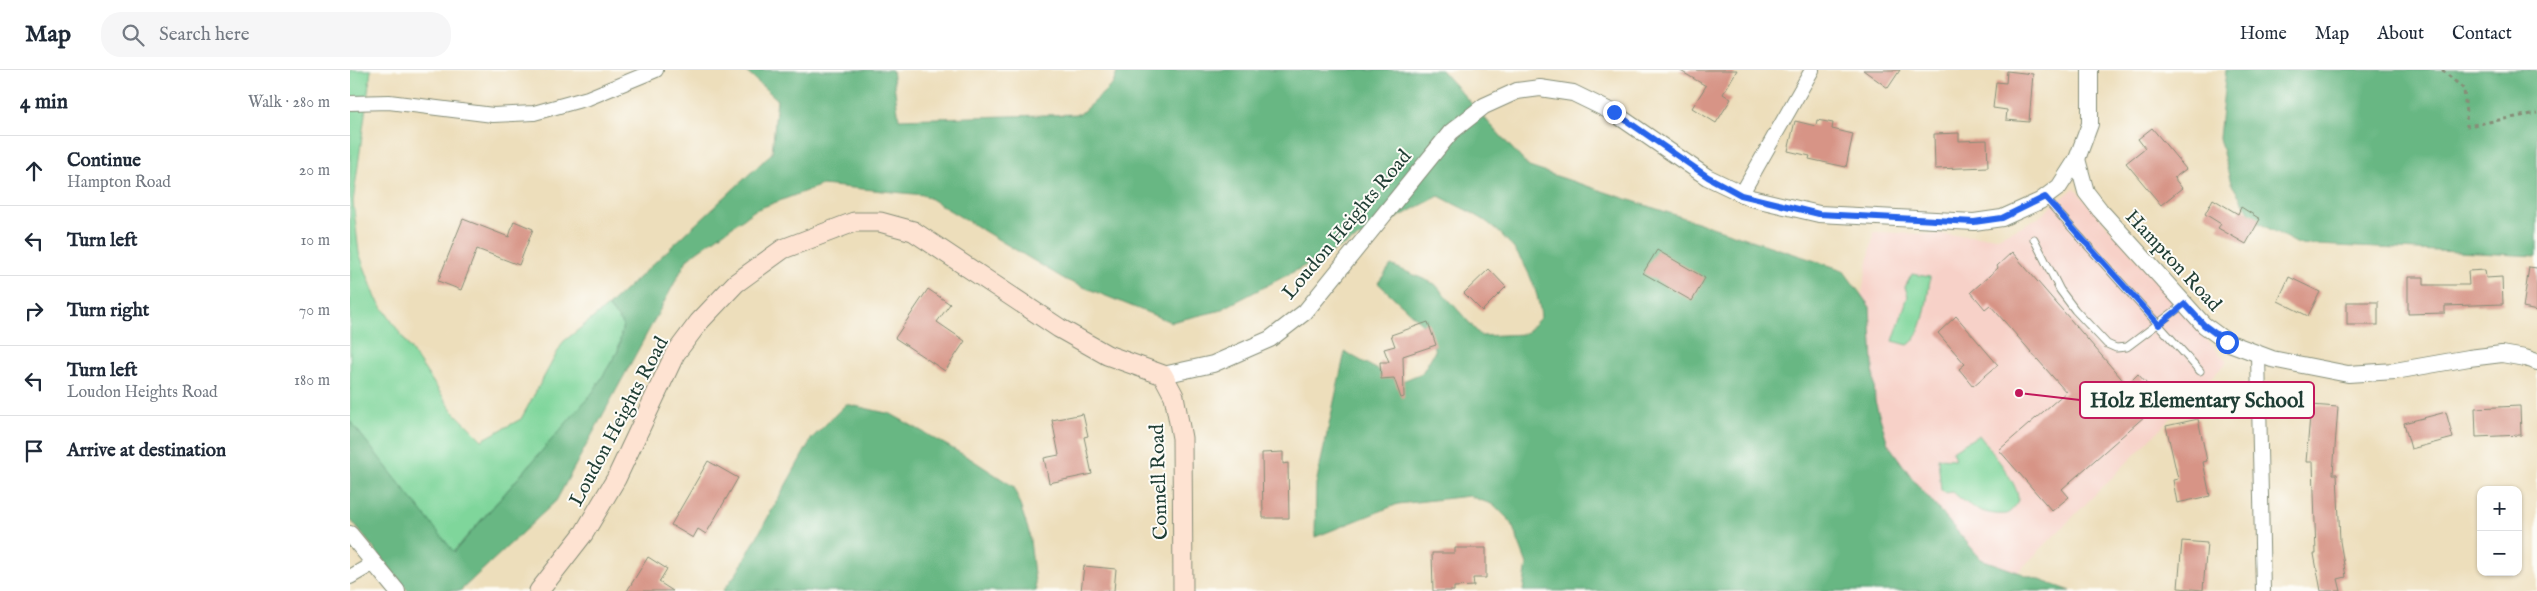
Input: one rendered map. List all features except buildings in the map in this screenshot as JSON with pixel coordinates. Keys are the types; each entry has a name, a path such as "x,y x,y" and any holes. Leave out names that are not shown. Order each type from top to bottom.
{"main road":[{"name":"Loudon Heights Road","path":"539,591 584,533 616,479 675,354 699,322 736,283 783,249 854,222 880,222 913,231 1059,328 1107,355 1162,375"},
{"name":"Connell Road","path":"1162,375 1174,396 1182,438 1183,591"}],"street":[{"path":"350,103 389,102 494,115 534,113 588,98 656,70"},
{"path":"1741,195 1812,70"},
{"name":"Loudon Heights Road","path":"1162,375 1213,364 1246,350 1270,339 1305,312 1452,132 1484,106 1517,92 1540,88 1572,93 1614,112 1708,177 1741,195 1819,214 1974,222 2002,218 2045,197 2059,187 2077,159 2090,124 2090,70"},
{"name":"Hampton Road","path":"2077,159 2086,192 2204,325 2227,342 2272,359 2348,374 2395,371 2502,354 2537,362"},
{"path":"2258,354 2263,591"},
{"path":"350,534 398,591"},
{"path":"350,577 374,563"}],"lane":[{"path":"2045,197 2200,371"},
{"path":"2034,239 2060,290 2075,310 2107,344 2116,348 2127,347 2185,304"}],"path":[{"path":"2442,70 2464,89 2467,126 2537,113"}],"shaded area":[{"path":"2074,188 2227,362 2002,588 1836,423 1874,232 1998,237 2038,218"}],"green space":[{"path":"350,70 371,70 353,202 359,253 376,298 452,410 482,440 521,419 563,342 608,306 623,324 618,351 593,393 453,552 350,421"},
{"path":"744,70 892,70 899,119 1080,114 1113,84 1118,70 1441,70 1529,167 1843,270 1870,307 1875,401 1888,444 1915,482 1981,559 2071,591 1523,591 1527,564 1511,522 1494,505 1469,496 1398,504 1315,537 1316,484 1345,352 1400,382 1422,373 1435,351 1428,329 1378,283 1391,265 1435,284 1481,336 1525,334 1541,317 1535,289 1523,262 1506,239 1484,220 1439,196 1218,311 1171,322 1066,280 924,195 822,185 755,210 688,258 556,501 460,591 408,591 350,519 350,421 454,552 593,392 618,351 623,324 608,306 772,153 777,99"},
{"path":"2226,70 2537,70 2537,256 2298,244 2255,221 2231,183 2219,138"},
{"path":"1912,274 1930,277 1921,324 1918,333 1908,345 1893,341 1908,296 1905,287"},
{"path":"846,404 891,414 971,459 1014,487 1029,532 1036,591 723,591 738,571 812,438"},
{"path":"1979,435 2003,466 2017,492 2017,504 2007,514 1984,512 1971,506 1953,492 1945,493 1941,490 1938,458 1955,459 1952,451"}],"place":[{"name":"Holz Elementary School","path":"2019,393"}],"route":[{"path":"1614,112 1708,177 1741,195 1819,214 1881,219 1974,222 2002,218 2045,197 2159,325 2185,304 2204,325 2227,342"}]}
